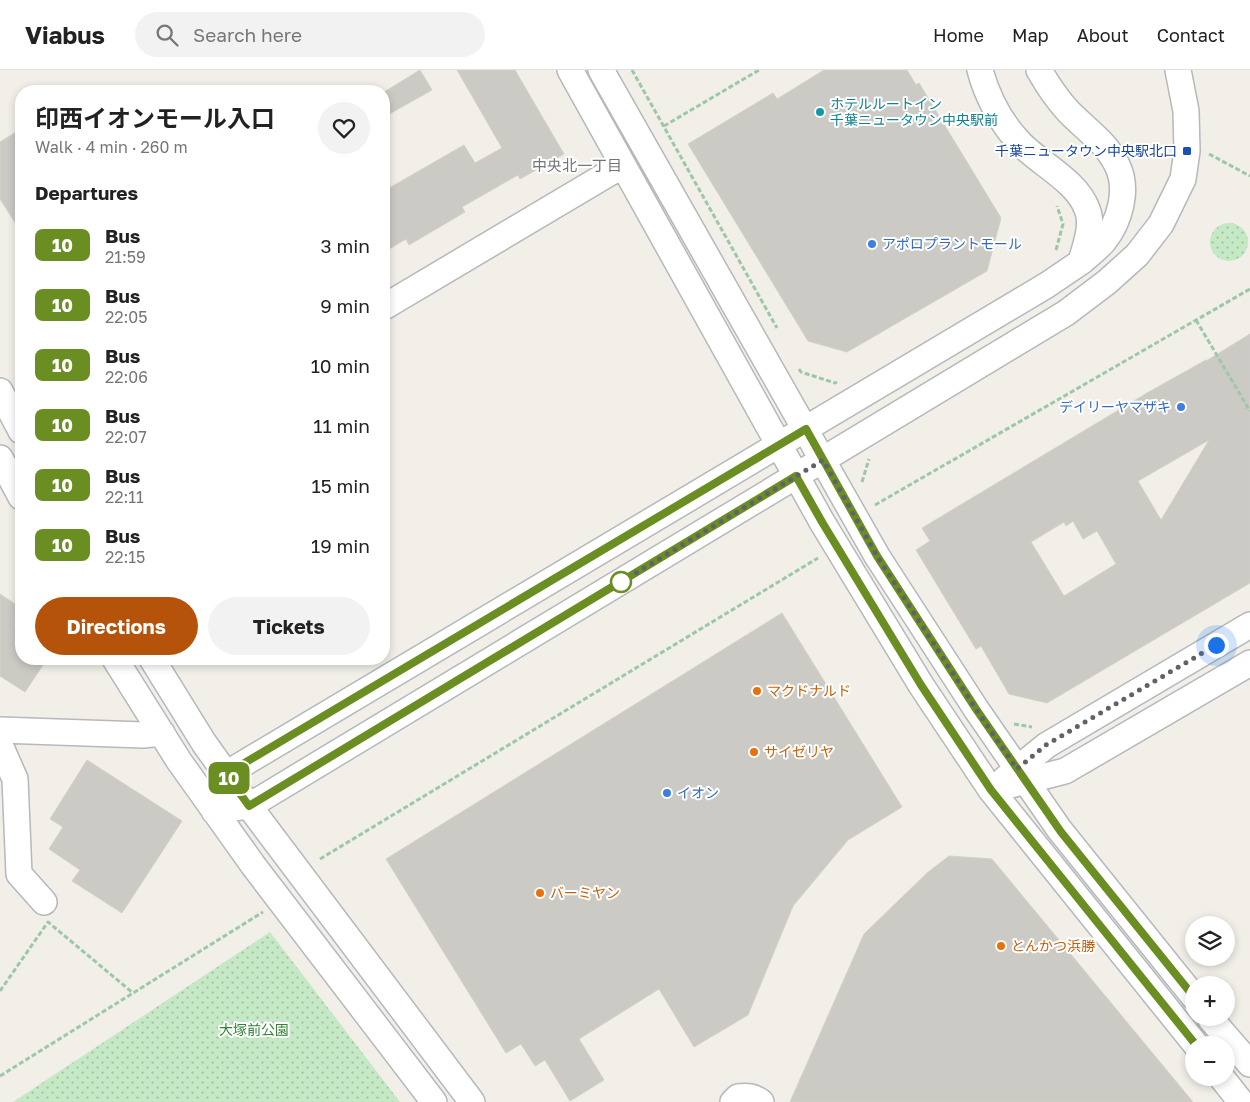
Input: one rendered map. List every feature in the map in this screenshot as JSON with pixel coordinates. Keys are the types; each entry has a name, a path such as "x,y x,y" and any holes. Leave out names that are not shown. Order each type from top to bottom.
{"street":[{"path":"570,70 778,445 822,522 921,685 991,790 1189,1036"},
{"path":"601,70 877,556 976,709 1061,832 1185,986"},
{"path":"980,70 984,86 1002,121 1020,143 1078,193 1088,210 1090,226 1081,262"},
{"path":"214,811 226,774 1047,285 1081,262 1103,242 1113,228 1121,205 1123,185 1117,165 1107,149 1066,109 1039,70"},
{"path":"214,811 249,806 1066,312 1107,282 1138,255 1160,224 1183,179 1187,151 1186,111 1178,70"},
{"path":"390,303 623,165"},
{"path":"0,390 15,419"},
{"path":"0,458 15,486"},
{"path":"1022,775 1046,745 1250,625"},
{"path":"991,790 1022,775 1065,771 1250,663"},
{"path":"118,665 214,811 253,865 434,1102"},
{"path":"156,665 204,743 249,806 472,1102"},
{"path":"0,730 143,735 162,733"},
{"path":"0,745 15,779 19,874 44,902"},
{"path":"1217,1026 1250,1064"},
{"path":"1228,1086 1241,1102"},
{"path":"733,1102 738,1097 748,1096 756,1098 761,1102"}],"path":[{"path":"632,70 777,329"},
{"path":"664,126 759,70"},
{"path":"1206,162 1209,145"},
{"path":"1208,154 1250,176"},
{"path":"1055,201 1063,224 1056,252"},
{"path":"875,505 1250,288"},
{"path":"1196,320 1250,411"},
{"path":"796,363 801,372 835,383 843,378"},
{"path":"862,483 871,451"},
{"path":"870,498 880,513"},
{"path":"320,859 820,557"},
{"path":"1007,723 1033,728"},
{"path":"0,1076 266,910"},
{"path":"0,991 48,922 133,993"}],"green space":[{"path":"1229,223 1242,229 1248,242 1242,255 1229,261 1216,255 1210,242 1216,229"},
{"name":"大塚前公園","path":"270,932 400,1102 13,1102"}],"building":[{"path":"420,70 432,90 390,114 390,88"},
{"path":"457,70 515,70 564,154 520,179 518,175 462,207 465,212 409,245 406,239 390,248 390,188 464,145 475,163 502,148"},
{"name":"アポロプラントモール","path":"824,70 907,70 916,85 919,83 1001,218 987,271 847,352 808,341 688,144 773,93 777,99"},
{"path":"15,133 15,223 0,199 0,142"},
{"path":"1250,334 1250,583 1047,703 1009,694 981,646 976,649 916,550 930,541 922,528 1147,393 1206,361","holes":["1209,440 1161,520 1138,481","1073,521 1083,539 1097,531 1116,564 1064,596 1031,542 1064,522 1066,526"]},
{"path":"0,594 15,604 15,665 43,665 25,692 0,676"},
{"path":"782,613 902,807 848,840 793,906 748,1015 694,1047 659,989 579,1039 604,1080 570,1101 545,1060 535,1066 521,1044 506,1053 386,859"},
{"path":"87,760 182,821 122,913 72,881 80,870 49,849 63,827 50,819"},
{"path":"949,856 992,859 1193,1102 790,1102 864,934 927,873"}],"bus line":[{"name":"10","path":"1185,986 1061,832 976,709 877,556 806,429 226,774 249,806 796,476 921,685 991,790 1189,1036"}],"place":[{"name":"ホテルルートイン 千葉ニュータウン中央駅前","path":"820,112"},
{"name":"千葉ニュータウン中央駅北口","path":"1187,151"},
{"name":"アポロプラントモール","path":"872,244"},
{"name":"デイリーヤマザキ","path":"1181,407"},
{"name":"マクドナルド","path":"757,691"},
{"name":"サイゼリヤ","path":"754,752"},
{"name":"イオン","path":"667,793"},
{"name":"バーミヤン","path":"540,893"},
{"name":"とんかつ浜勝","path":"1001,946"}],"district":[{"name":"中央北一丁目","path":"577,166"}],"route":[{"path":"621,582 823,460 877,556 1017,769 1046,745 1216,645"}]}
